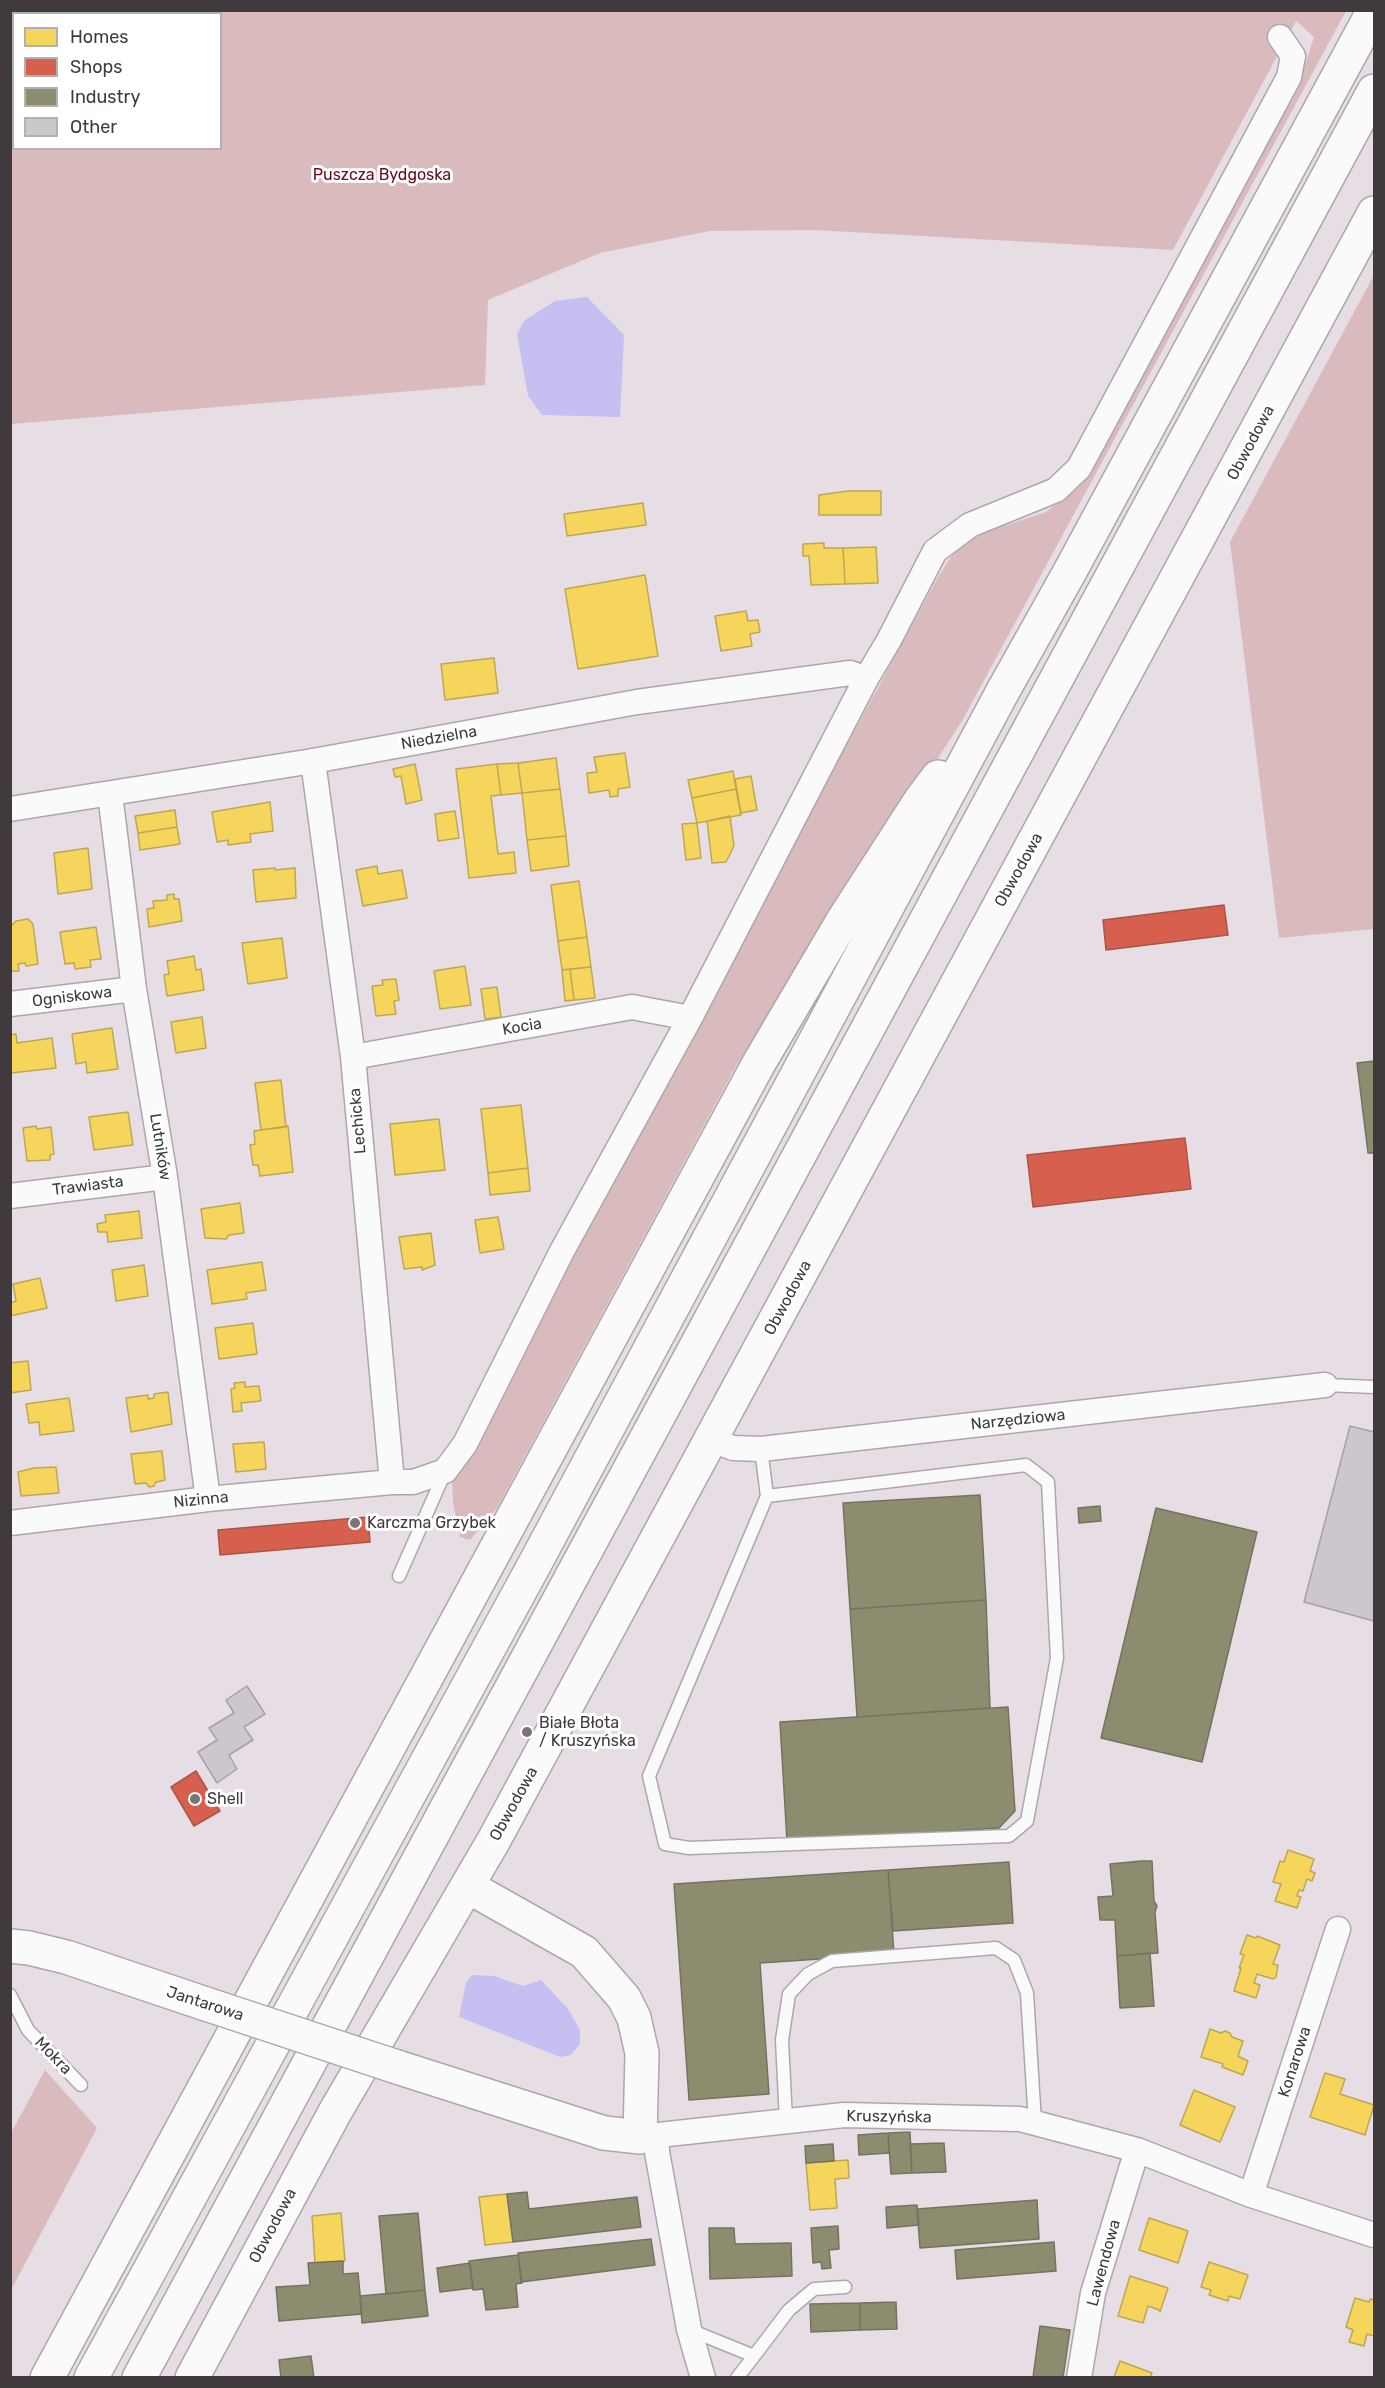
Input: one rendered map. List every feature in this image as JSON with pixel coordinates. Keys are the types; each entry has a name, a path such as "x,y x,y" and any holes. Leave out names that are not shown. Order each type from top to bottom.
{"main road":[{"path":"91,2378 532,1569 1003,691 1374,10"},
{"path":"139,2378 1374,91"},
{"name":"Obwodowa","path":"192,2378 335,2112 467,1886 712,1440 1374,213"},
{"path":"48,2378 770,1043 842,922 920,801 1003,691"},
{"path":"467,1886 584,1952 624,1998 634,2018 642,2053 649,2136"},
{"name":"Jantarowa","path":"10,1946 66,1957 397,2067"},
{"name":"Kruszyńska","path":"397,2067 604,2133 649,2136"}],"street":[{"path":"445,1471 465,1444 562,1251 690,1018 935,551 970,525 1056,490 1079,468 1289,78 1293,56 1280,37"},
{"name":"Niedzielna","path":"10,809 313,761 637,702 850,673 866,679"},
{"name":"Lechicka","path":"313,761 352,1058 392,1482"},
{"name":"Lutników","path":"110,794 134,989 165,1177 208,1499"},
{"name":"Ogniskowa","path":"10,1005 134,989"},
{"name":"Kocia","path":"352,1058 632,1007 690,1018"},
{"name":"Trawiasta","path":"10,1196 165,1177"},
{"name":"Narzędziowa","path":"712,1440 732,1448 761,1449 1326,1385"},
{"name":"Nizinna","path":"10,1523 208,1499 413,1482 445,1471"},
{"name":"Konarowa","path":"1251,2195 1338,1929"},
{"name":"Kruszyńska","path":"649,2136 844,2115 1020,2119 1137,2150 1251,2195 1374,2235"},
{"path":"649,2136 657,2152 689,2329 704,2378"},
{"name":"Lawendowa","path":"1079,2378 1093,2293 1137,2150"}],"lane":[{"path":"1326,1385 1374,1387"},
{"path":"761,1449 767,1496 649,1776 665,1844 689,1848 1009,1836 1027,1821 1058,1658 1048,1482 1026,1465 767,1496"},
{"path":"399,1576 445,1471"},
{"path":"786,2121 782,2040 789,1994 808,1974 832,1961 996,1948 1014,1960 1027,1993 1035,2123"},
{"name":"Mokra","path":"10,1995 28,2030 81,2085"},
{"path":"737,2378 789,2310 814,2289 845,2287"},
{"path":"689,2329 754,2356"}],"green space":[{"name":"Puszcza Bydgoska","path":"11,11 1346,11 962,721 736,1066 497,1508 470,1540 460,1537 453,1502 452,1481 938,577 956,549 977,535 1046,512 1076,489 1305,65 1314,37 1296,21 1173,250 813,230 710,231 600,253 488,300 485,385 11,424"},
{"path":"1374,275 1374,929 1279,938 1230,542"},
{"path":"45,2070 97,2128 11,2290 11,2133"}],"shaded area":[{"path":"587,297 624,335 620,417 542,415 528,396 517,334 525,320 555,301"},
{"path":"472,1975 494,1976 523,1986 541,1980 568,2009 580,2030 580,2044 571,2055 560,2057 459,2017 466,1983"}],"building: Homes":[{"path":"848,491 881,491 881,515 819,515 819,495"},
{"path":"643,503 646,525 567,536 564,514"},
{"path":"824,543 824,548 843,548 845,584 811,585 809,556 803,556 803,544"},
{"path":"876,547 878,583 845,584 843,548"},
{"path":"645,575 658,656 578,669 565,589"},
{"path":"746,611 748,621 758,620 760,632 750,634 752,646 721,651 715,616"},
{"path":"494,658 498,693 445,700 441,664"},
{"path":"625,753 630,787 618,789 618,796 610,797 609,790 589,793 587,773 597,772 594,757"},
{"path":"556,758 560,789 522,793 518,763"},
{"path":"518,763 522,793 501,795 497,764"},
{"path":"415,764 422,800 406,804 401,776 395,777 393,769"},
{"path":"497,764 501,795 491,796 498,854 514,852 516,873 469,878 456,769"},
{"path":"733,771 736,789 692,798 688,780"},
{"path":"751,776 757,810 741,813 735,779"},
{"path":"560,789 566,836 527,840 522,793"},
{"path":"736,789 741,815 697,823 692,798"},
{"path":"270,802 273,831 250,834 251,842 228,845 228,840 217,842 212,812"},
{"path":"175,810 177,827 138,833 135,816"},
{"path":"455,811 459,838 438,841 435,814"},
{"path":"730,816 734,846 726,862 712,863 707,821"},
{"path":"697,823 701,858 686,860 682,824"},
{"path":"177,827 180,844 140,850 138,833"},
{"path":"566,836 569,866 531,871 527,840"},
{"path":"88,848 92,889 58,894 54,853"},
{"path":"377,866 378,874 402,870 407,898 363,906 356,870"},
{"path":"275,868 275,870 295,868 296,898 256,902 253,870"},
{"path":"579,881 587,937 558,941 551,885"},
{"path":"174,894 174,899 179,899 182,921 149,927 147,909 154,908 153,901 167,900 167,895"},
{"path":"28,919 33,924 38,964 26,966 25,963 18,964 19,971 10,971 10,927 16,921"},
{"path":"96,927 101,959 90,960 91,967 75,969 74,963 65,964 60,932"},
{"path":"587,937 591,967 562,970 558,941"},
{"path":"282,938 287,978 248,984 242,943"},
{"path":"194,956 196,970 201,969 204,990 167,996 164,975 169,974 167,961"},
{"path":"465,966 471,1005 440,1009 434,971"},
{"path":"591,967 595,998 574,1000 570,969"},
{"path":"570,969 574,1000 565,1001 562,970"},
{"path":"396,979 399,1000 394,1001 396,1014 376,1016 372,986 383,985 382,980"},
{"path":"497,987 501,1017 485,1019 481,989"},
{"path":"202,1017 206,1048 176,1053 171,1022"},
{"path":"112,1028 118,1069 87,1073 86,1062 76,1064 72,1034"},
{"path":"16,1034 17,1043 52,1038 56,1068 11,1073 10,1035"},
{"path":"281,1080 286,1127 261,1130 255,1083"},
{"path":"521,1105 528,1168 488,1173 481,1109"},
{"path":"128,1112 133,1145 94,1150 89,1117"},
{"path":"439,1119 445,1170 395,1175 390,1124"},
{"path":"36,1126 37,1129 51,1127 54,1154 50,1155 50,1160 27,1161 23,1128"},
{"path":"288,1126 293,1172 260,1176 258,1165 253,1165 250,1145 255,1144 254,1131"},
{"path":"528,1168 530,1191 490,1195 488,1173"},
{"path":"240,1203 244,1233 229,1235 226,1239 205,1238 201,1209"},
{"path":"139,1211 142,1238 108,1242 107,1232 98,1232 97,1224 106,1222 105,1215"},
{"path":"498,1217 504,1249 480,1253 475,1220"},
{"path":"431,1233 435,1265 422,1270 422,1267 404,1269 399,1237"},
{"path":"262,1262 266,1290 246,1293 247,1299 212,1304 207,1270"},
{"path":"144,1265 148,1296 116,1301 112,1270"},
{"path":"40,1278 47,1308 10,1316 10,1303 16,1301 13,1284"},
{"path":"253,1323 257,1354 219,1359 215,1328"},
{"path":"28,1361 31,1390 10,1393 10,1363"},
{"path":"245,1382 245,1387 259,1386 261,1401 241,1403 242,1411 233,1412 231,1389 235,1388 234,1383"},
{"path":"168,1392 172,1424 131,1432 126,1398 148,1395 148,1399 154,1398 154,1394"},
{"path":"69,1398 74,1431 40,1435 39,1422 29,1423 26,1404"},
{"path":"264,1442 266,1469 236,1472 233,1444"},
{"path":"162,1451 165,1480 149,1487 146,1483 135,1484 131,1454"},
{"path":"56,1467 59,1493 21,1496 18,1472 34,1468"},
{"path":"1288,1850 1314,1859 1310,1871 1315,1873 1312,1881 1307,1879 1303,1891 1299,1890 1297,1896 1301,1897 1297,1908 1275,1901 1281,1884 1273,1882 1280,1861 1284,1862"},
{"path":"1247,1935 1256,1938 1257,1936 1280,1945 1273,1964 1278,1965 1276,1977 1273,1979 1257,1974 1254,1983 1260,1985 1256,1998 1234,1991 1244,1955 1240,1954"},
{"path":"1210,2029 1221,2033 1225,2031 1232,2037 1243,2041 1238,2056 1248,2061 1243,2075 1222,2067 1223,2064 1201,2057"},
{"path":"1325,2073 1345,2079 1340,2094 1374,2105 1365,2135 1310,2117"},
{"path":"1194,2090 1235,2107 1220,2142 1180,2125"},
{"path":"848,2160 849,2178 835,2179 837,2208 810,2210 806,2163"},
{"path":"507,2194 513,2242 485,2245 479,2197"},
{"path":"341,2213 345,2261 315,2263 312,2216"},
{"path":"1149,2218 1188,2231 1178,2263 1139,2250"},
{"path":"1209,2262 1248,2275 1240,2299 1229,2296 1228,2301 1209,2295 1211,2290 1201,2287"},
{"path":"1130,2276 1168,2288 1160,2312 1148,2306 1143,2323 1118,2316"},
{"path":"1355,2298 1369,2302 1370,2299 1374,2300 1374,2336 1367,2334 1364,2346 1349,2342 1353,2330 1346,2327"},
{"path":"1120,2361 1152,2373 1150,2378 1114,2377"}],"building: Shops":[{"path":"1224,905 1228,935 1106,950 1103,920"},
{"path":"1185,1138 1191,1189 1033,1207 1027,1155"},
{"path":"368,1517 370,1542 220,1555 218,1530"},
{"name":"Shell","path":"196,1771 220,1811 194,1826 171,1787"}],"building: Industry":[{"path":"1374,1061 1374,1153 1368,1153 1357,1063"},
{"path":"980,1495 986,1600 850,1609 843,1503"},
{"path":"1100,1506 1101,1521 1079,1523 1078,1508"},
{"path":"1156,1508 1257,1532 1202,1762 1101,1738"},
{"path":"986,1600 990,1708 857,1717 850,1609"},
{"path":"1008,1707 1015,1811 999,1828 787,1841 780,1722"},
{"path":"1152,1861 1154,1901 1157,1906 1155,1912 1158,1953 1117,1956 1115,1920 1100,1920 1098,1897 1113,1896 1110,1864"},
{"path":"1009,1862 1013,1923 893,1931 888,1870"},
{"path":"888,1870 894,1954 760,1963 769,2094 689,2100 674,1884"},
{"path":"1150,1953 1154,2006 1120,2008 1117,1956"},
{"path":"910,2132 912,2173 891,2174 888,2133"},
{"path":"888,2133 889,2153 859,2155 858,2135"},
{"path":"944,2143 946,2172 912,2173 910,2144"},
{"path":"833,2144 834,2161 806,2163 805,2146"},
{"path":"527,2192 529,2209 637,2197 641,2227 513,2242 507,2194"},
{"path":"1037,2200 1039,2239 920,2248 917,2209"},
{"path":"917,2205 919,2225 887,2228 886,2207"},
{"path":"418,2213 425,2290 386,2294 379,2216"},
{"path":"838,2226 839,2249 829,2250 831,2268 822,2269 821,2262 813,2263 811,2228"},
{"path":"709,2228 734,2228 735,2244 791,2243 792,2276 710,2279"},
{"path":"651,2239 655,2265 521,2282 518,2253"},
{"path":"1054,2242 1056,2271 957,2279 955,2250"},
{"path":"518,2255 522,2283 516,2284 518,2307 486,2310 483,2289 473,2290 469,2261"},
{"path":"343,2261 343,2274 358,2273 362,2314 279,2321 276,2287 310,2285 308,2263"},
{"path":"470,2263 473,2288 440,2292 437,2268"},
{"path":"425,2290 428,2316 362,2323 360,2296"},
{"path":"896,2302 897,2329 860,2330 860,2303"},
{"path":"860,2303 860,2330 811,2332 810,2304"},
{"path":"1040,2326 1070,2330 1063,2378 1033,2377"},
{"path":"311,2356 314,2378 281,2378 279,2360"}],"building: Other":[{"path":"1350,1426 1374,1432 1374,1621 1304,1602"},
{"path":"247,1686 265,1714 244,1727 253,1740 229,1755 237,1769 217,1783 198,1752 217,1740 209,1728 234,1713 226,1700"}],"place":[{"name":"Karczma Grzybek","path":"355,1523"},
{"name":"Białe Błota / Kruszyńska","path":"527,1732"},
{"name":"Shell","path":"195,1799"}]}
